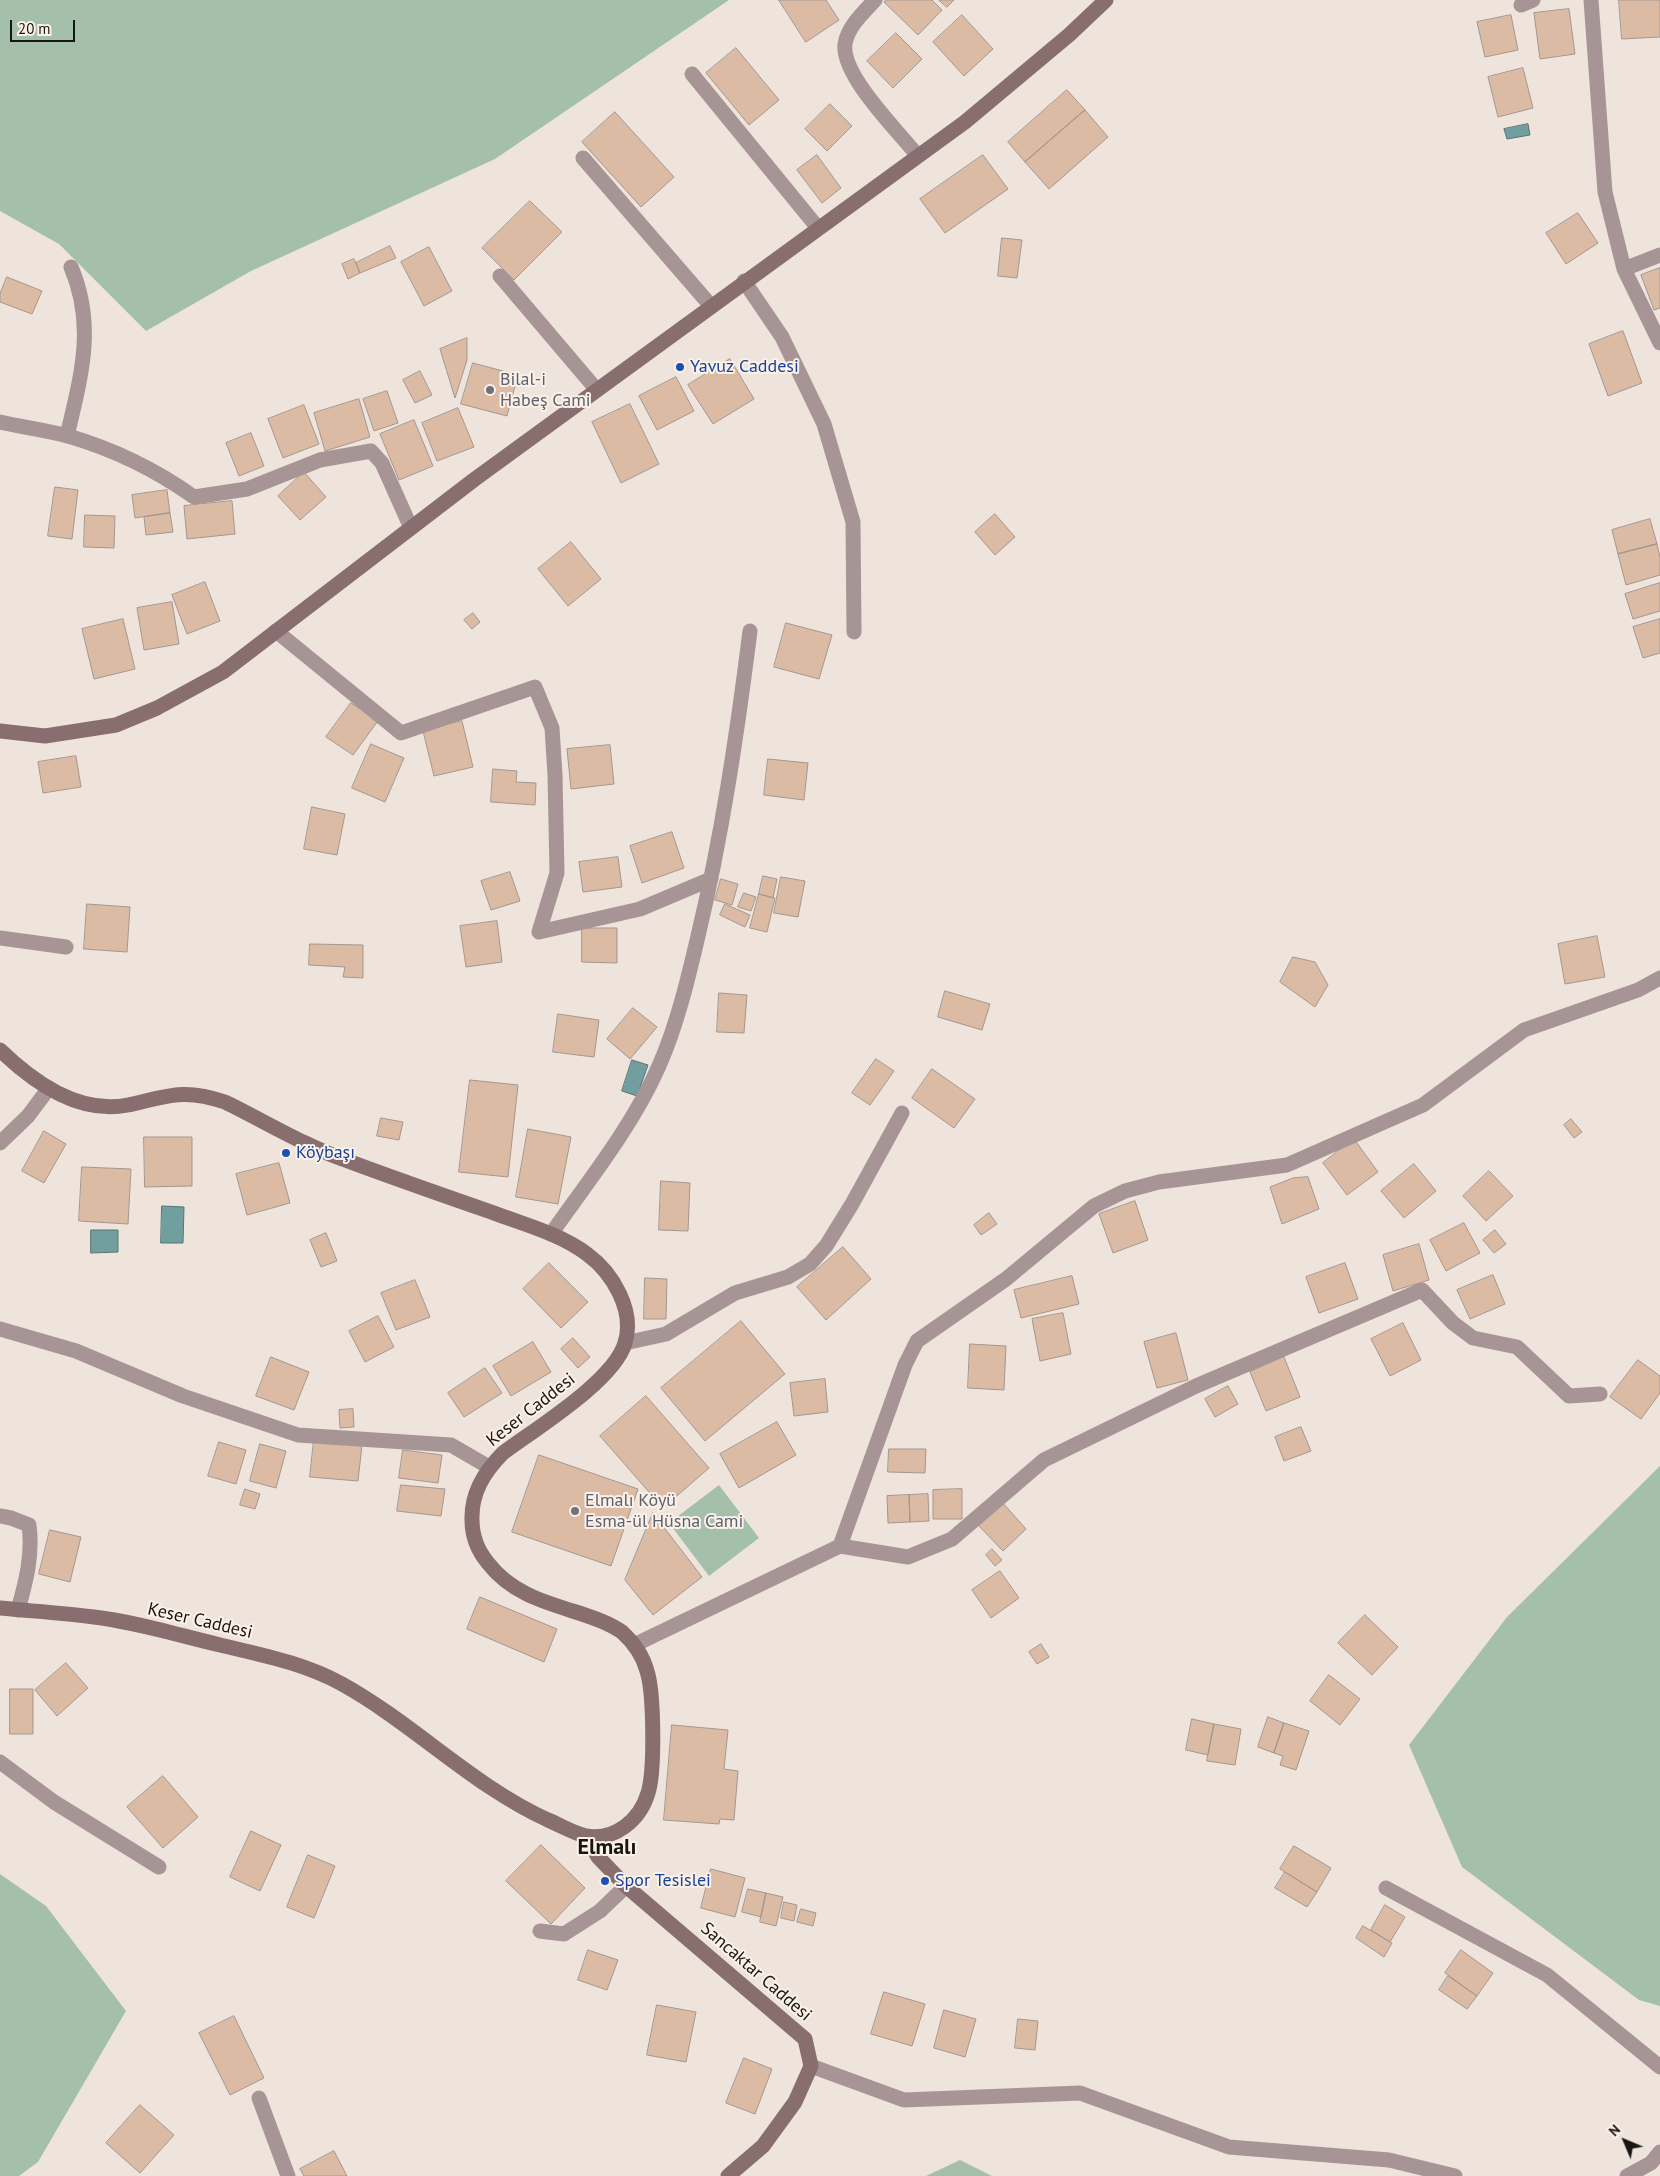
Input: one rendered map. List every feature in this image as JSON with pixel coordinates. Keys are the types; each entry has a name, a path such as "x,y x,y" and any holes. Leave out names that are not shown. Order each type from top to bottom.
{"street":[{"path":"876,0 849,32 845,44 846,60 853,76 917,155"},
{"path":"0,731 45,736 116,725 157,708 224,672 596,389 998,96 1069,35 1106,0"},
{"path":"1591,0 1605,192 1624,269 1660,343"},
{"path":"692,74 818,228"},
{"path":"583,158 711,306"},
{"path":"1624,269 1660,255"},
{"path":"68,436 83,366 85,332 81,290 71,267"},
{"path":"500,276 596,389"},
{"path":"744,281 782,337 824,424 853,522 854,632"},
{"path":"0,422 68,436 161,474 194,497 247,489 320,460 371,451 382,463 411,528"},
{"path":"276,631 401,734 535,687 552,728 557,873 539,932 640,909 711,879"},
{"path":"551,1234 637,1110 660,1065 686,985 711,879 730,774 750,631"},
{"path":"0,938 66,947"},
{"path":"840,1546 905,1365 917,1341 1006,1279 1094,1206 1125,1191 1159,1182 1287,1165 1422,1105 1524,1030 1638,990 1660,978"},
{"name":"Keser Caddesi","path":"0,1050 30,1076 74,1101 104,1107 126,1105 170,1094 204,1095 225,1102 345,1160 551,1234 587,1254 610,1279 626,1311 628,1329 626,1343 621,1355 597,1382 503,1453 489,1467 476,1493 472,1510 472,1527 482,1555 493,1569 521,1592 537,1600 605,1622 622,1632 634,1645 642,1657 651,1685 652,1780 640,1812 630,1823 617,1832 603,1836 586,1836 519,1804 370,1701 316,1671 289,1661 120,1621 0,1608"},
{"path":"0,1143 28,1116 49,1088"},
{"path":"626,1343 666,1334 735,1293 788,1277 810,1264 826,1246 852,1204 902,1113"},
{"path":"634,1645 840,1546 908,1557 952,1539 1044,1460 1196,1386 1422,1290 1453,1323 1473,1338 1517,1347 1569,1396 1600,1394"},
{"path":"0,1329 76,1350 183,1396 298,1435 451,1445 489,1467"},
{"path":"0,1516 11,1518 28,1526 30,1565 18,1610"},
{"path":"0,1762 54,1802 159,1867"},
{"name":"Sancaktar Caddesi","path":"586,1836 598,1857 626,1886 805,2040 811,2066"},
{"path":"540,1931 564,1934 600,1911 626,1886"},
{"path":"1386,1888 1546,1976 1660,2067"},
{"path":"728,2176 763,2146 795,2102 811,2066 904,2100 1080,2093 1230,2147 1389,2160 1455,2176"},
{"path":"259,2098 288,2176"},
{"path":"1627,2176 1651,2162 1660,2152"}],"green space":[{"path":"0,0 729,0 495,159 251,271 146,331 59,244 0,211"},
{"path":"1660,1466 1660,2006 1639,2000 1462,1867 1409,1745 1507,1617"},
{"path":"719,1485 759,1538 709,1576 669,1523"},
{"path":"0,1874 46,1906 126,2011 38,2162 19,2176 0,2176"},
{"path":"960,2160 992,2176 926,2176"}],"water":[{"path":"1528,124 1530,135 1507,139 1504,129"},
{"path":"632,1060 648,1065 637,1096 622,1091"},
{"path":"162,1206 184,1207 183,1243 161,1243"},
{"path":"91,1230 118,1230 118,1252 91,1253"}],"building":[{"path":"779,0 826,0 839,20 806,42"},
{"path":"887,0 932,0 942,10 918,35 884,2"},
{"path":"939,0 954,0 947,7"},
{"path":"1619,0 1660,0 1660,37 1622,39"},
{"path":"1569,9 1575,54 1540,59 1534,13"},
{"path":"962,15 993,49 964,76 933,42"},
{"path":"1511,15 1518,50 1485,57 1477,22"},
{"path":"896,33 922,59 893,88 867,61"},
{"path":"736,48 779,100 749,125 706,73"},
{"path":"1523,68 1533,108 1498,117 1488,77"},
{"path":"1067,90 1085,110 1025,162 1008,142"},
{"path":"830,104 852,126 827,151 805,129"},
{"path":"1085,110 1108,137 1049,189 1025,162"},
{"path":"615,112 674,177 641,207 582,142"},
{"path":"817,155 841,188 822,203 797,170"},
{"path":"983,155 1008,189 945,233 920,199"},
{"path":"530,201 562,232 514,280 482,248"},
{"path":"1578,213 1598,243 1566,264 1546,233"},
{"path":"1002,238 1022,240 1017,278 998,276"},
{"path":"390,246 396,258 360,273 356,263"},
{"path":"429,247 452,291 424,306 401,262"},
{"path":"354,259 360,273 348,279 342,264"},
{"path":"1660,268 1660,308 1654,310 1641,275"},
{"path":"7,277 42,291 32,314 0,302 0,294"},
{"path":"1623,331 1642,383 1608,396 1589,344"},
{"path":"467,338 467,360 455,398 440,349"},
{"path":"730,359 754,399 713,424 688,385"},
{"name":"Bilal-i Habeş Cami","path":"473,363 518,375 507,416 461,404"},
{"path":"420,371 432,395 415,403 403,380"},
{"path":"676,377 694,411 657,430 639,396"},
{"path":"387,391 398,423 374,431 363,399"},
{"path":"359,399 370,437 325,451 314,413"},
{"path":"630,404 659,464 621,483 592,422"},
{"path":"304,405 319,444 283,458 268,419"},
{"path":"458,408 474,447 437,461 422,423"},
{"path":"414,420 433,466 399,480 380,434"},
{"path":"251,433 264,466 239,476 226,443"},
{"path":"304,472 326,497 300,520 278,496"},
{"path":"55,487 78,490 72,539 48,536"},
{"path":"167,490 170,513 135,518 132,495"},
{"path":"232,501 235,534 187,539 184,506"},
{"path":"170,513 173,532 146,535 144,517"},
{"path":"995,514 1015,537 995,555 975,532"},
{"path":"85,515 115,516 114,548 84,547"},
{"path":"1650,519 1657,544 1618,554 1612,530"},
{"path":"571,542 601,579 568,606 538,569"},
{"path":"1657,544 1660,557 1660,575 1626,585 1618,554"},
{"path":"205,582 220,621 187,634 172,595"},
{"path":"1660,583 1660,611 1633,619 1625,594"},
{"path":"172,602 179,644 144,650 137,608"},
{"path":"473,613 480,622 472,629 464,620"},
{"path":"123,619 135,669 94,679 82,629"},
{"path":"1660,619 1660,653 1643,658 1633,627"},
{"path":"786,623 832,635 819,679 774,667"},
{"path":"351,703 378,721 353,755 326,737"},
{"path":"462,721 473,767 434,776 423,731"},
{"path":"371,744 404,758 385,802 352,788"},
{"path":"610,745 614,784 571,789 567,749"},
{"path":"76,756 81,787 43,793 38,762"},
{"path":"768,759 808,763 804,800 764,795"},
{"path":"493,769 517,771 516,782 536,783 535,805 491,802"},
{"path":"312,807 345,814 337,855 304,849"},
{"path":"672,832 684,868 642,883 630,846"},
{"path":"618,857 622,887 583,892 579,862"},
{"path":"510,872 520,901 491,910 481,881"},
{"path":"763,876 777,879 773,898 759,894"},
{"path":"781,877 805,881 798,917 774,913"},
{"path":"721,879 738,884 732,905 715,900"},
{"path":"744,893 756,897 751,911 738,907"},
{"path":"759,894 775,898 767,932 750,928"},
{"path":"87,904 130,907 127,952 84,949"},
{"path":"725,904 750,915 745,927 720,915"},
{"path":"497,921 502,962 466,967 460,926"},
{"path":"582,928 617,928 617,963 582,962"},
{"path":"1597,936 1605,977 1565,984 1558,944"},
{"path":"310,944 363,945 363,978 343,977 345,967 309,965"},
{"path":"1293,957 1315,962 1328,985 1315,1007 1280,982"},
{"path":"945,991 990,1004 982,1030 938,1017"},
{"path":"719,993 747,995 744,1033 717,1032"},
{"path":"633,1008 657,1027 630,1059 607,1039"},
{"path":"558,1014 599,1020 594,1057 553,1052"},
{"path":"876,1059 894,1071 870,1105 852,1093"},
{"path":"932,1069 975,1099 954,1128 912,1098"},
{"path":"470,1080 518,1085 508,1177 459,1172"},
{"path":"381,1118 403,1122 399,1140 377,1136"},
{"path":"1571,1119 1582,1132 1574,1138 1564,1125"},
{"path":"528,1129 571,1137 558,1204 516,1197"},
{"path":"44,1131 66,1144 44,1183 22,1171"},
{"path":"144,1137 192,1137 192,1186 145,1187"},
{"path":"1354,1139 1378,1172 1347,1195 1323,1163"},
{"path":"279,1163 290,1203 247,1215 236,1174"},
{"path":"1414,1164 1436,1191 1404,1218 1381,1191"},
{"path":"82,1167 131,1169 128,1224 79,1221"},
{"path":"1489,1171 1513,1196 1486,1221 1463,1196"},
{"path":"1308,1177 1319,1209 1282,1224 1270,1187 1293,1178"},
{"path":"661,1181 690,1183 688,1231 659,1230"},
{"path":"1135,1201 1148,1240 1113,1253 1099,1214"},
{"path":"989,1213 997,1224 981,1235 974,1225"},
{"path":"1464,1223 1480,1253 1446,1271 1430,1240"},
{"path":"1495,1230 1506,1244 1494,1253 1483,1240"},
{"path":"326,1233 337,1261 321,1267 310,1240"},
{"path":"1419,1244 1429,1280 1393,1291 1383,1255"},
{"path":"843,1247 871,1279 826,1320 797,1287"},
{"path":"549,1263 588,1302 561,1328 523,1289"},
{"path":"1345,1263 1358,1299 1319,1313 1306,1277"},
{"path":"1493,1275 1505,1304 1470,1319 1457,1290"},
{"path":"1072,1276 1079,1304 1021,1318 1014,1290"},
{"path":"645,1278 667,1279 666,1319 644,1319"},
{"path":"415,1280 430,1317 396,1330 381,1293"},
{"path":"1063,1313 1071,1354 1040,1361 1032,1319"},
{"path":"378,1316 394,1347 365,1362 349,1331"},
{"path":"741,1321 785,1374 705,1441 661,1388"},
{"path":"1403,1323 1421,1360 1390,1376 1371,1339"},
{"path":"1176,1333 1188,1380 1157,1388 1144,1342"},
{"path":"573,1338 590,1357 578,1368 561,1349"},
{"path":"533,1342 551,1372 511,1396 493,1366"},
{"path":"970,1344 1006,1346 1004,1390 968,1388"},
{"path":"271,1357 309,1372 294,1410 256,1396"},
{"path":"1284,1357 1300,1397 1266,1411 1250,1372"},
{"path":"1638,1360 1660,1376 1660,1393 1641,1419 1610,1397"},
{"path":"485,1368 502,1393 464,1417 448,1393"},
{"path":"825,1379 828,1412 794,1416 790,1383"},
{"path":"1228,1386 1238,1404 1215,1417 1205,1399"},
{"path":"646,1396 709,1468 663,1508 600,1436"},
{"path":"353,1409 354,1427 340,1428 339,1410"},
{"path":"777,1422 796,1455 739,1488 720,1454"},
{"path":"1301,1427 1311,1451 1284,1461 1275,1437"},
{"path":"314,1440 362,1445 358,1481 310,1477"},
{"path":"219,1442 246,1450 236,1484 208,1476"},
{"path":"260,1444 286,1451 276,1488 250,1481"},
{"path":"889,1449 926,1449 925,1473 888,1472"},
{"path":"403,1450 442,1455 438,1483 399,1478"},
{"name":"Elmalı Köyü Esma-ül Hüsna Cami","path":"539,1455 638,1489 611,1566 512,1532"},
{"path":"401,1485 445,1489 441,1516 397,1511"},
{"path":"245,1489 260,1494 255,1509 240,1505"},
{"path":"962,1489 962,1519 933,1519 933,1490"},
{"path":"928,1494 929,1521 910,1522 909,1495"},
{"path":"909,1495 910,1522 888,1523 887,1496"},
{"path":"1002,1502 1026,1529 1003,1551 978,1525"},
{"path":"653,1513 702,1577 653,1615 625,1580"},
{"path":"50,1530 81,1537 70,1582 39,1574"},
{"path":"992,1549 1002,1560 995,1566 986,1555"},
{"path":"1000,1571 1019,1598 991,1618 972,1590"},
{"path":"480,1597 557,1629 544,1662 467,1629"},
{"path":"1365,1615 1398,1647 1372,1675 1338,1643"},
{"path":"1041,1644 1049,1657 1037,1664 1029,1652"},
{"path":"66,1663 88,1688 57,1716 35,1690"},
{"path":"1329,1675 1360,1699 1340,1725 1310,1701"},
{"path":"10,1689 33,1689 33,1734 10,1734"},
{"path":"1268,1717 1284,1723 1274,1753 1258,1747"},
{"path":"1192,1719 1214,1724 1208,1755 1186,1750"},
{"path":"1284,1723 1309,1731 1296,1770 1280,1765 1283,1756 1274,1753"},
{"path":"1214,1724 1241,1729 1235,1765 1207,1761"},
{"path":"672,1725 728,1730 724,1769 738,1771 734,1820 720,1819 719,1824 664,1820"},
{"path":"163,1776 198,1817 163,1848 127,1807"},
{"path":"251,1831 281,1845 260,1891 230,1877"},
{"path":"541,1845 585,1888 551,1924 506,1881"},
{"path":"1294,1846 1331,1868 1317,1892 1280,1869"},
{"path":"308,1855 335,1866 314,1918 287,1907"},
{"path":"711,1869 745,1878 735,1917 701,1908"},
{"path":"1285,1872 1317,1892 1307,1907 1275,1888"},
{"path":"748,1889 766,1893 761,1917 742,1912"},
{"path":"766,1893 783,1897 776,1926 760,1922"},
{"path":"784,1902 797,1905 794,1921 781,1918"},
{"path":"1385,1905 1405,1917 1390,1942 1371,1930"},
{"path":"801,1909 816,1913 813,1926 797,1922"},
{"path":"1363,1926 1392,1943 1384,1957 1356,1938"},
{"path":"588,1950 618,1960 607,1990 578,1980"},
{"path":"1461,1950 1493,1973 1477,1996 1445,1973"},
{"path":"1448,1976 1477,1996 1467,2009 1439,1990"},
{"path":"884,1992 925,2004 912,2046 871,2034"},
{"path":"657,2005 696,2012 686,2062 647,2055"},
{"path":"944,2010 976,2019 965,2057 934,2048"},
{"path":"234,2016 264,2078 230,2095 199,2033"},
{"path":"1018,2019 1038,2021 1035,2050 1015,2048"},
{"path":"744,2058 772,2069 755,2114 726,2103"},
{"path":"140,2105 174,2135 140,2173 106,2143"},
{"path":"334,2151 347,2176 304,2176 300,2169"}],"place":[{"name":"Yavuz Caddesi","path":"680,367"},
{"name":"Bilal-i Habeş Cami","path":"490,390"},
{"name":"Köybaşı","path":"286,1153"},
{"name":"Elmalı Köyü Esma-ül Hüsna Cami","path":"575,1511"},
{"name":"Spor Tesislei","path":"605,1881"}],"district":[{"name":"Elmalı","path":"607,1848"}]}
